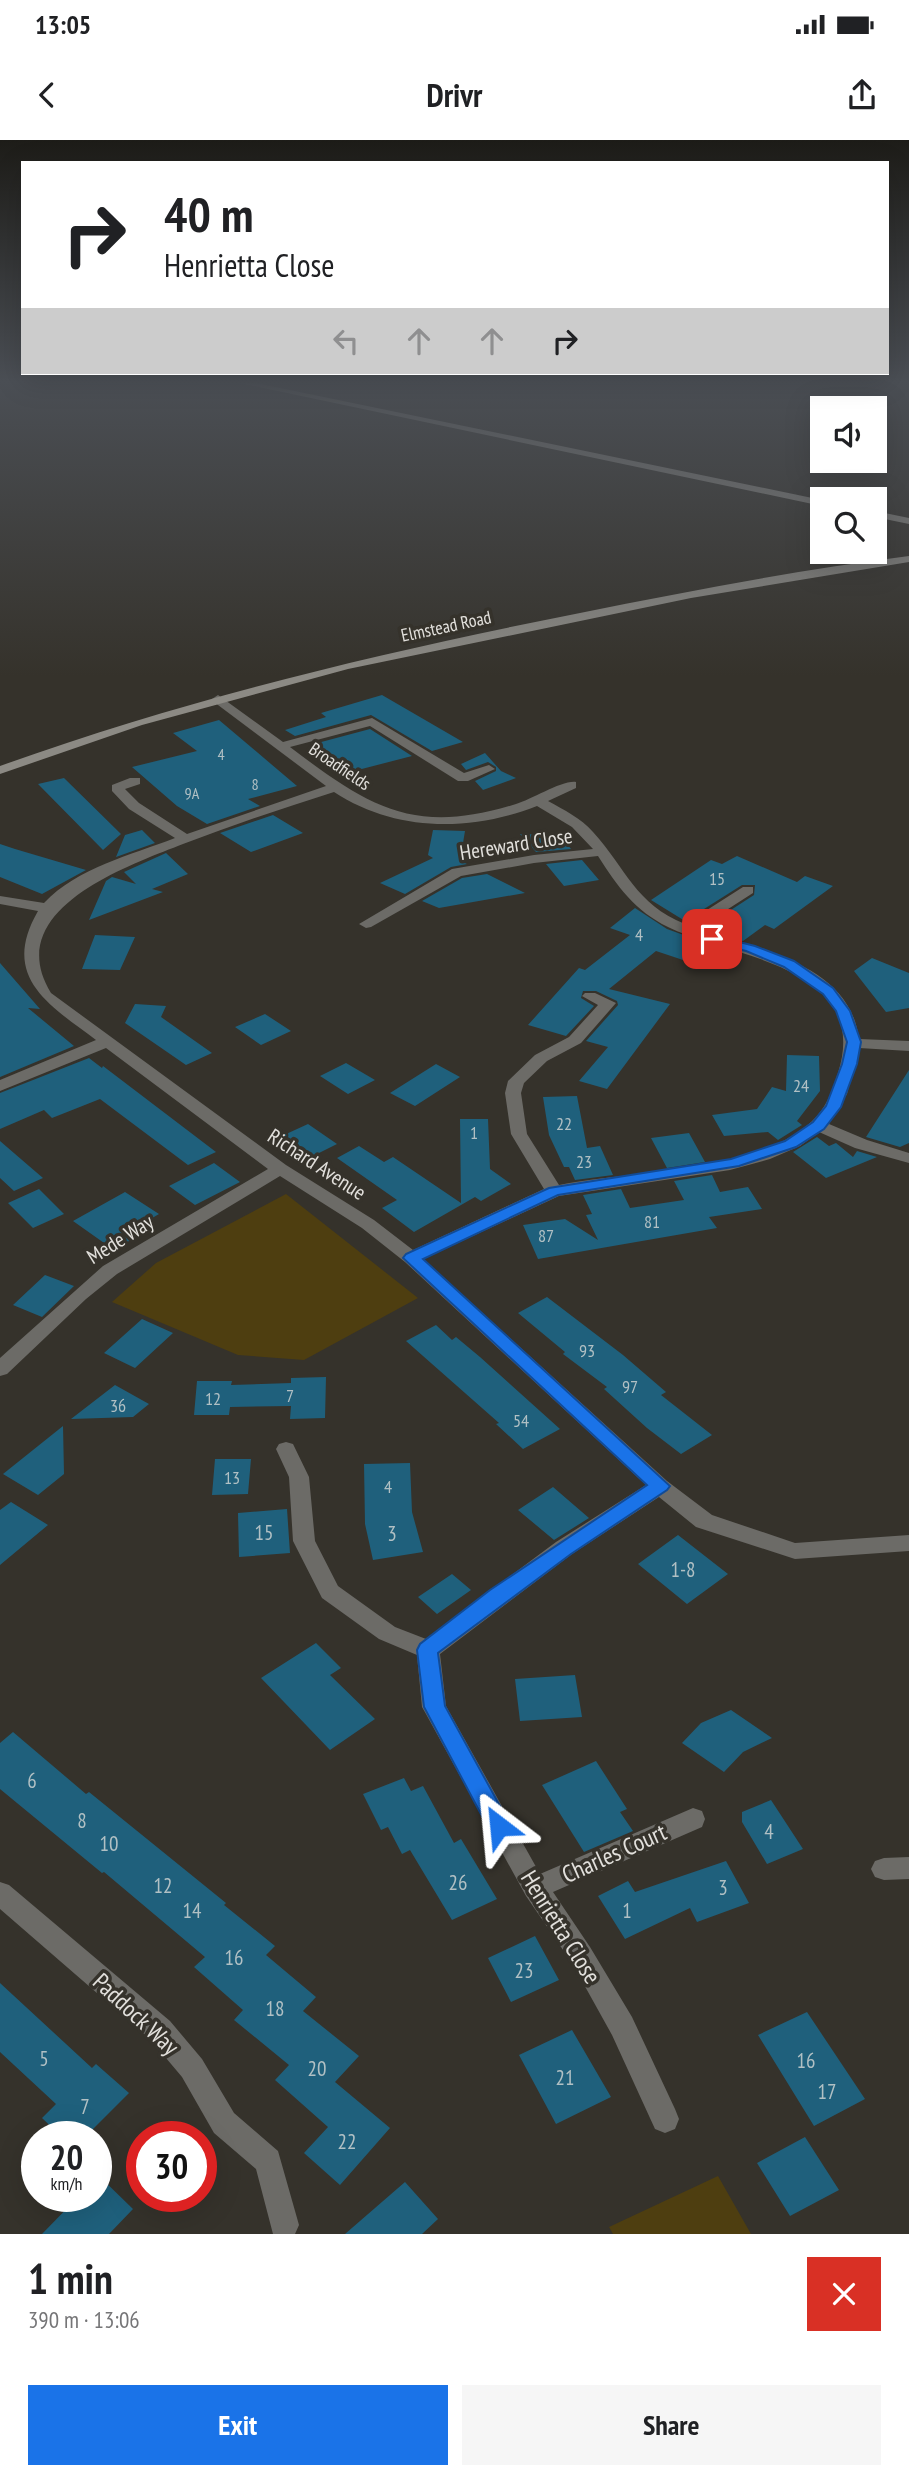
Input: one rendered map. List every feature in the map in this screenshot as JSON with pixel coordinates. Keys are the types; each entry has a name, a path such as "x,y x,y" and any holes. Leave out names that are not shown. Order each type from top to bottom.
{"street":[{"path":"715,481 810,501"},
{"path":"887,516 909,521"},
{"name":"Elmstead Road","path":"0,770 102,732 218,699 450,642 756,580 909,559"},
{"name":"Broadfields","path":"218,699 337,787 370,807 406,816 444,821 501,814 541,803 571,785"},
{"path":"281,746 372,722 463,778 488,769"},
{"path":"135,781 117,788 134,806 184,838"},
{"name":"Richard Avenue","path":"337,787 184,838 96,874 69,890 47,908 34,928 27,946 27,966 46,996 280,1169 368,1224 411,1258 660,1486 704,1521 795,1551 909,1543"},
{"path":"411,1258 554,1191 734,1163 790,1144 818,1125 833,1107 850,1064 854,1042 843,1011 828,991 805,974 771,956 685,930 653,913 624,888 601,852 579,825 541,803"},
{"name":"Hereward Close","path":"366,924 457,872 601,852"},
{"path":"685,930 748,890"},
{"path":"0,900 47,908"},
{"path":"554,1191 519,1135 513,1093 516,1081 525,1070 575,1040 608,1003 590,996"},
{"path":"0,1086 106,1042"},
{"path":"854,1042 909,1046"},
{"path":"818,1125 861,1144 909,1158"},
{"name":"Mede Way","path":"0,1369 79,1295 110,1270 280,1169"},
{"path":"286,1449 299,1477 304,1541 330,1592 387,1633 428,1650 564,1548 660,1486"},
{"name":"Henrietta Close","path":"428,1650 434,1707 535,1888 581,1955 622,2026 665,2119"},
{"name":"Charles Court","path":"535,1888 693,1819"},
{"name":"Paddock Way","path":"0,1893 160,2030 192,2068 224,2123 268,2161 284,2225"}],"shaded area":[{"path":"286,1194 418,1298 304,1360 238,1355 112,1302 156,1263"},
{"path":"718,2176 751,2234 613,2234 609,2227"}],"building":[{"path":"382,695 463,742 432,751 371,715 295,736 285,730 326,717 321,713"},
{"path":"219,720 297,786 248,799 260,806 207,824 177,806 132,767 197,751 173,733"},
{"path":"370,729 412,756 354,771 310,745"},
{"path":"485,753 501,771 516,778 483,790 475,781 496,771 496,767 488,762 466,770 461,764"},
{"path":"64,778 121,834 103,850 38,784"},
{"path":"273,815 303,833 251,852 220,833"},
{"path":"142,830 155,843 116,857 125,835"},
{"path":"433,830 465,831 460,861 467,864 451,867 405,894 380,883 433,858 428,855"},
{"path":"520,834 560,835 571,849 536,852"},
{"path":"0,844 86,870 42,894 0,877"},
{"path":"166,853 188,874 152,889 163,892 89,920 106,881 112,877 136,884 124,872"},
{"path":"737,856 797,882 805,876 833,886 774,929 765,925 743,941 703,928 754,895 755,885 742,885 685,921 651,900 711,860 722,864"},
{"path":"582,860 599,880 564,886 546,864"},
{"path":"487,874 525,893 439,908 422,901 462,878"},
{"path":"635,908 667,929 728,951 707,966 656,951 609,989 670,1004 607,1089 579,1081 608,1047 586,1041 618,1005 617,1001 596,991 583,991 581,998 594,1006 566,1036 528,1025 579,968 585,970 630,935 610,928"},
{"path":"95,935 135,937 120,970 82,969"},
{"path":"872,958 909,973 909,1008 886,1012 854,971"},
{"path":"0,963 40,1009 28,1008 74,1046 0,1077"},
{"path":"135,1004 166,1006 161,1017 212,1053 186,1065 125,1023"},
{"path":"265,1014 291,1031 261,1045 235,1027"},
{"path":"787,1055 819,1056 820,1091 797,1121 802,1125 778,1140 768,1132 724,1136 712,1115 757,1109 772,1087 786,1091"},
{"path":"89,1058 216,1152 188,1165 100,1099 52,1118 44,1110 0,1129 0,1093"},
{"path":"346,1063 375,1080 348,1094 320,1076"},
{"path":"436,1064 460,1077 415,1106 390,1093"},
{"path":"909,1070 909,1143 900,1147 866,1137"},
{"path":"577,1096 587,1148 600,1146 613,1175 575,1180 569,1167 564,1167 549,1135 543,1097"},
{"path":"460,1119 488,1119 490,1169 511,1184 481,1201 475,1197 414,1232 382,1208 397,1200 337,1158 359,1146 384,1162 393,1157 461,1203"},
{"path":"308,1124 337,1144 313,1156 284,1135"},
{"path":"689,1133 705,1162 667,1168 651,1138"},
{"path":"817,1137 829,1146 836,1143 853,1157 857,1151 877,1157 826,1178 793,1152"},
{"path":"0,1141 43,1178 14,1191 0,1178"},
{"path":"214,1163 240,1182 195,1205 169,1186"},
{"path":"712,1175 720,1192 748,1187 762,1209 709,1217 717,1228 538,1259 523,1225 565,1219 598,1240 586,1215 592,1214 583,1195 621,1189 630,1208 684,1200 674,1181"},
{"path":"39,1189 64,1214 33,1228 8,1203"},
{"path":"125,1192 159,1214 142,1224 149,1229 114,1250 73,1221"},
{"path":"45,1275 74,1286 42,1317 13,1305"},
{"path":"547,1297 623,1355 666,1392 661,1395 712,1435 681,1454 647,1428 604,1389 607,1387 563,1354 565,1352 518,1313"},
{"path":"142,1319 173,1333 135,1368 104,1353"},
{"path":"436,1325 452,1340 456,1337 480,1357 560,1429 523,1449 496,1424 499,1423 406,1341"},
{"path":"326,1377 325,1418 290,1419 291,1406 230,1407 229,1415 194,1415 197,1381 232,1381 231,1385 291,1383 291,1378"},
{"path":"115,1385 149,1404 133,1417 71,1419"},
{"path":"63,1426 64,1474 38,1495 3,1474"},
{"path":"215,1459 251,1459 248,1494 212,1495"},
{"path":"410,1463 412,1512 423,1552 373,1560 365,1524 364,1464"},
{"path":"553,1487 589,1518 554,1540 518,1510"},
{"path":"11,1502 48,1525 0,1565 0,1510"},
{"path":"287,1509 290,1553 239,1557 238,1513"},
{"path":"678,1535 728,1574 687,1604 638,1564"},
{"path":"452,1574 471,1590 437,1614 418,1597"},
{"path":"316,1643 341,1668 330,1675 375,1719 330,1750 261,1678"},
{"path":"575,1675 582,1717 520,1721 515,1679"},
{"path":"731,1710 772,1738 743,1752 724,1772 682,1743 701,1723"},
{"path":"13,1732 86,1794 89,1792 226,1903 224,1905 275,1946 266,1955 316,1997 303,2011 359,2056 335,2082 390,2128 340,2185 304,2153 328,2127 275,2080 289,2065 234,2020 243,2010 194,1967 205,1957 0,1789 0,1743"},
{"path":"596,1761 627,1809 620,1812 633,1831 584,1852 542,1785"},
{"path":"404,1778 411,1791 423,1786 454,1843 461,1839 497,1899 452,1920 410,1850 402,1854 388,1827 381,1830 363,1794"},
{"path":"771,1800 803,1849 767,1864 742,1822 742,1812"},
{"path":"726,1861 749,1903 697,1922 690,1908 625,1939 598,1896 628,1881 635,1892"},
{"path":"535,1936 559,1980 511,2002 488,1958"},
{"path":"0,1983 92,2068 96,2064 129,2093 101,2121 45,2121 42,2118 56,2104 0,2052"},
{"path":"807,2012 865,2099 814,2126 758,2035"},
{"path":"572,2030 611,2097 556,2124 519,2055"},
{"path":"805,2137 839,2190 790,2216 757,2163"},
{"path":"405,2182 438,2219 422,2234 345,2234"},
{"path":"112,2189 126,2202 126,2212 130,2212 109,2234 42,2234 63,2212 112,2212"}],"route":[{"path":"499,1826 434,1707 428,1650 564,1548 660,1486 411,1258 554,1191 734,1163 790,1144 818,1125 833,1107 850,1064 854,1042 851,1026 843,1011 828,991 789,964 751,948 712,939"}]}
